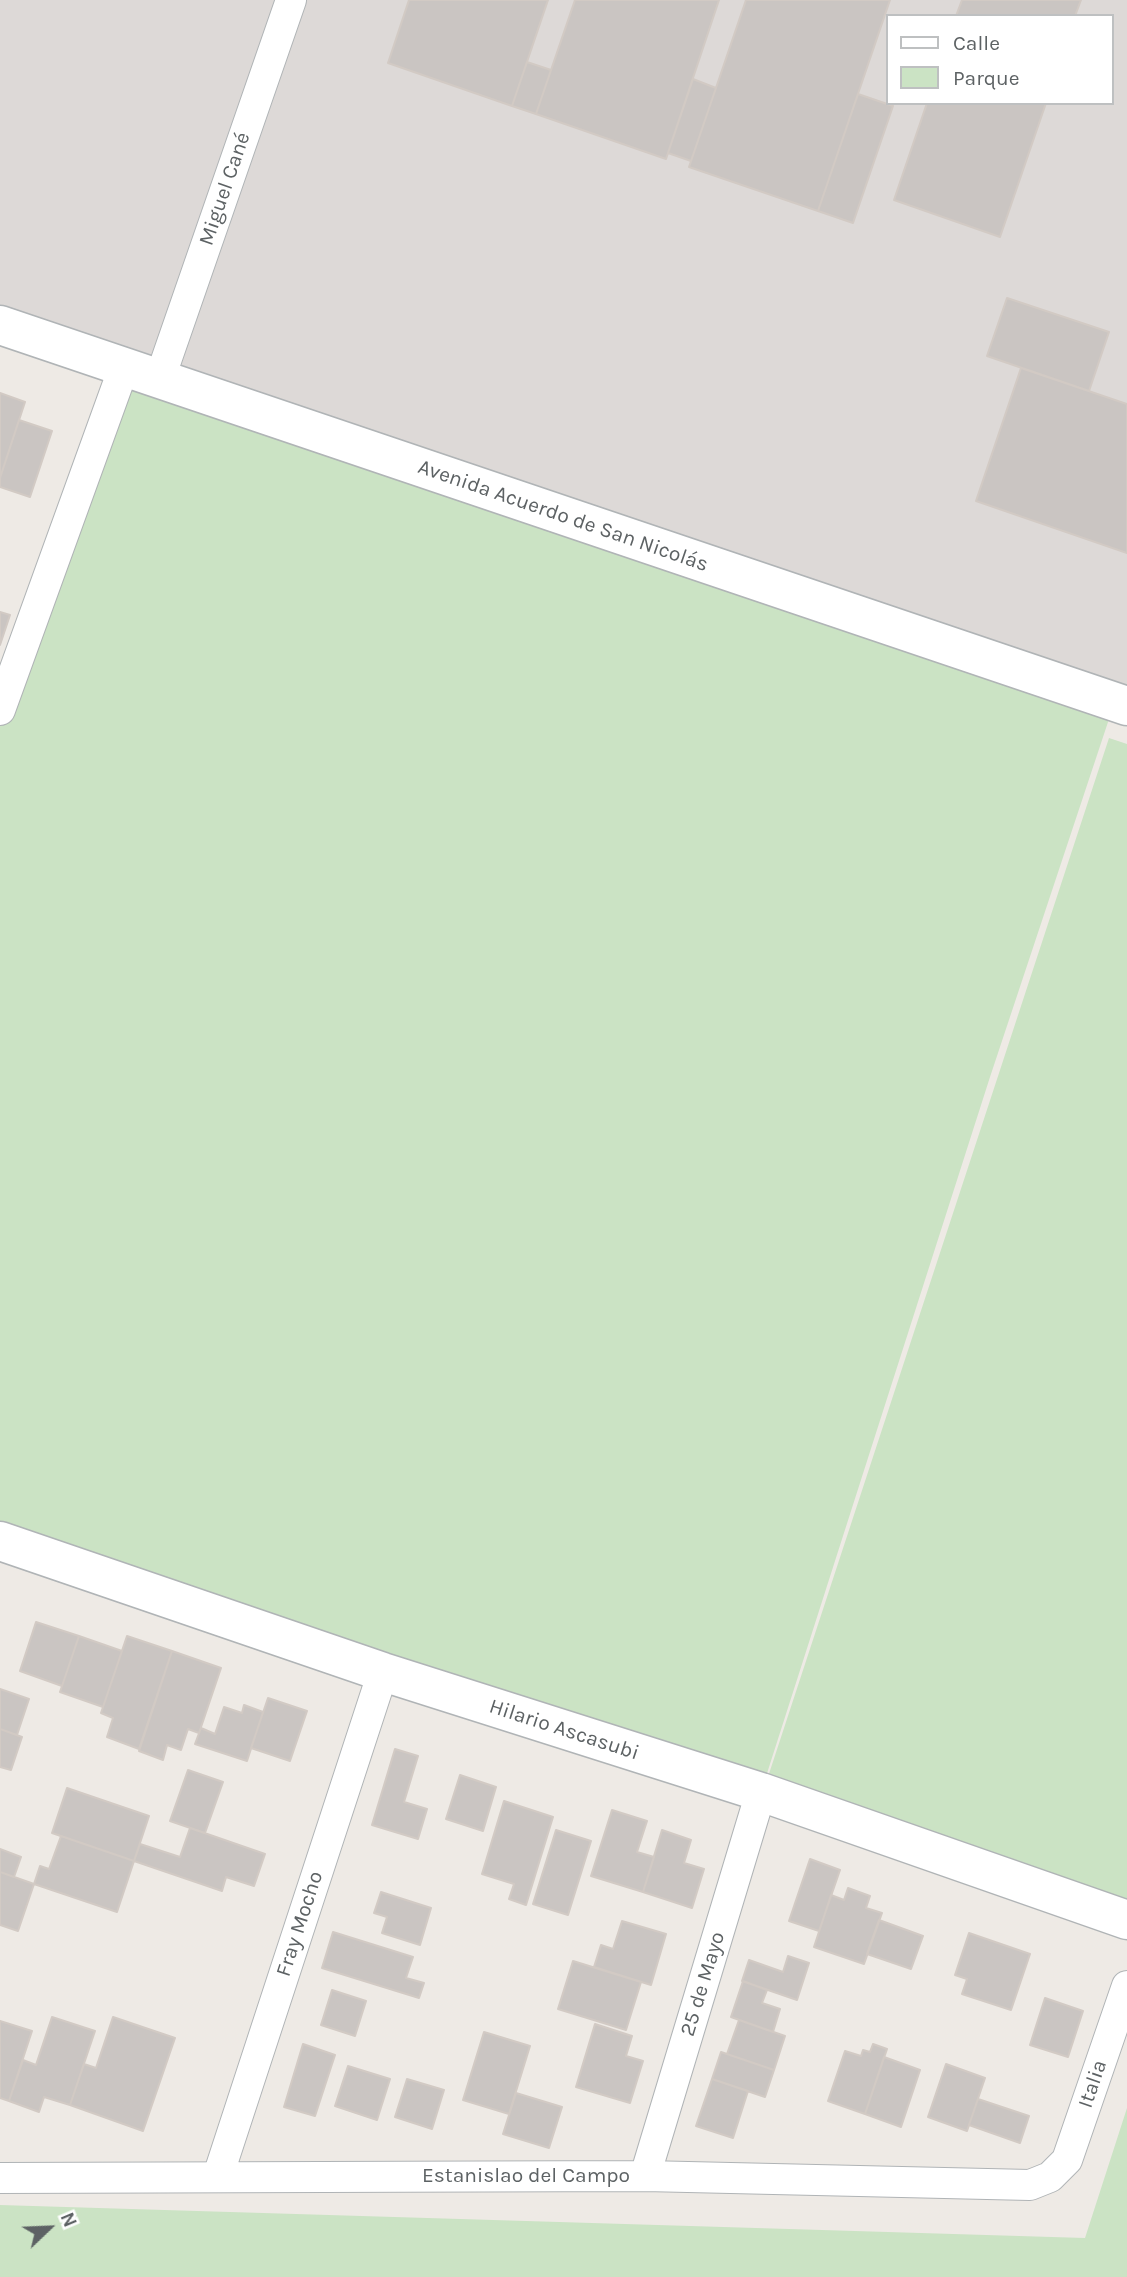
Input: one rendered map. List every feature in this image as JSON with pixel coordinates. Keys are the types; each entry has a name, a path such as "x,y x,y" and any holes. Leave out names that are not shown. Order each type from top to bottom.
{"street":[{"name":"Miguel Cané","path":"160,378 291,0"},
{"name":"Avenida Acuerdo de San Nicolás","path":"0,326 1127,706"},
{"path":"0,710 124,367"},
{"name":"Hilario Ascasubi","path":"0,1541 383,1672 761,1792 1127,1920"},
{"name":"Fray Mocho","path":"218,2176 383,1672"},
{"name":"25 de Mayo","path":"645,2176 761,1792"},
{"name":"Italia","path":"1050,2177 1067,2160 1127,1986"},
{"name":"Estanislao del Campo","path":"0,2178 645,2176 1030,2185 1050,2177"}],"shaded area":[{"path":"0,0 1127,0 1127,706 0,325"}],"green space":[{"path":"124,367 1115,701 990,1077 761,1792 0,1541 0,710"},
{"path":"1109,738 1127,744 1127,1916 763,1792"},
{"path":"1127,2108 1127,2277 0,2277 0,2205 1085,2238"}],"building":[{"path":"409,0 548,0 512,106 388,63"},
{"path":"575,0 719,0 666,159 536,114"},
{"path":"746,0 890,0 818,211 689,167"},
{"path":"962,0 1081,0 1076,14 957,14"},
{"path":"527,62 551,70 536,114 512,106"},
{"path":"693,79 716,88 691,161 668,153"},
{"path":"858,94 893,106 853,223 818,211"},
{"path":"926,105 1045,105 1000,237 894,200"},
{"path":"1007,298 1109,332 1089,391 987,356"},
{"path":"1021,368 1127,404 1127,553 976,501"},
{"path":"0,393 25,402 0,478"},
{"path":"19,420 52,431 30,497 0,487 0,478"},
{"path":"0,612 10,615 0,645"},
{"path":"36,1622 79,1636 62,1686 20,1671"},
{"path":"79,1636 122,1651 103,1707 60,1692"},
{"path":"127,1636 172,1651 139,1749 107,1737 113,1718 101,1713"},
{"path":"172,1651 221,1668 199,1733 188,1729 181,1750 167,1745 163,1760 139,1751"},
{"path":"0,1689 29,1699 17,1735 0,1729"},
{"path":"268,1698 307,1711 290,1761 251,1748"},
{"path":"244,1705 263,1712 247,1761 195,1744 201,1728 215,1734 224,1707 242,1713"},
{"path":"0,1729 22,1737 11,1770 0,1767"},
{"path":"395,1749 418,1756 404,1802 427,1809 418,1839 372,1825"},
{"path":"188,1770 223,1782 205,1833 170,1821"},
{"path":"460,1775 496,1787 483,1831 446,1819"},
{"path":"67,1788 149,1816 134,1861 52,1833"},
{"path":"504,1801 553,1817 526,1905 509,1899 514,1884 482,1874"},
{"path":"612,1810 647,1821 637,1852 654,1857 643,1892 591,1876"},
{"path":"190,1828 265,1854 254,1886 226,1877 222,1891 134,1861 140,1844 180,1857"},
{"path":"556,1830 591,1841 568,1915 533,1904"},
{"path":"662,1830 691,1840 684,1863 704,1869 692,1908 643,1892"},
{"path":"61,1836 134,1861 117,1912 34,1884 40,1866 49,1869"},
{"path":"0,1849 21,1857 14,1877 0,1872"},
{"path":"810,1859 840,1870 819,1931 789,1921"},
{"path":"0,1872 34,1884 18,1931 0,1925"},
{"path":"848,1888 870,1896 866,1908 882,1913 864,1964 814,1947 831,1895 844,1900"},
{"path":"381,1892 431,1908 420,1945 382,1933 387,1917 374,1913"},
{"path":"879,1920 923,1936 911,1969 867,1954"},
{"path":"622,1921 666,1934 651,1985 594,1967 601,1945 613,1949"},
{"path":"333,1932 413,1957 406,1978 424,1983 419,1998 322,1968"},
{"path":"969,1933 1030,1954 1011,2010 962,1994 967,1979 955,1975"},
{"path":"788,1956 809,1963 797,2000 742,1981 749,1960 783,1972"},
{"path":"573,1961 641,1982 626,2030 558,2009"},
{"path":"743,1981 767,1990 762,2003 780,2009 773,2032 731,2017"},
{"path":"332,1990 366,2001 355,2036 321,2025"},
{"path":"1045,1998 1083,2011 1068,2057 1030,2045"},
{"path":"52,2017 95,2031 70,2105 44,2097 39,2112 9,2101 23,2060 36,2065"},
{"path":"113,2017 175,2038 143,2131 70,2105 84,2064 96,2068"},
{"path":"739,2020 785,2036 774,2070 727,2054"},
{"path":"0,2021 32,2031 9,2101 0,2098"},
{"path":"595,2024 632,2036 626,2056 643,2061 630,2103 576,2087"},
{"path":"484,2032 530,2046 509,2114 463,2100"},
{"path":"303,2044 335,2055 315,2116 284,2107"},
{"path":"873,2044 887,2049 865,2114 828,2101 845,2051 861,2056 863,2050 870,2052"},
{"path":"721,2052 774,2070 765,2097 712,2079"},
{"path":"884,2057 920,2070 901,2127 865,2114"},
{"path":"946,2064 985,2078 967,2131 928,2117"},
{"path":"348,2066 390,2079 377,2120 335,2106"},
{"path":"407,2079 444,2090 432,2129 395,2117"},
{"path":"712,2079 748,2091 733,2138 696,2126"},
{"path":"516,2093 562,2107 549,2148 503,2134"},
{"path":"978,2099 1029,2116 1020,2143 969,2125"}]}
